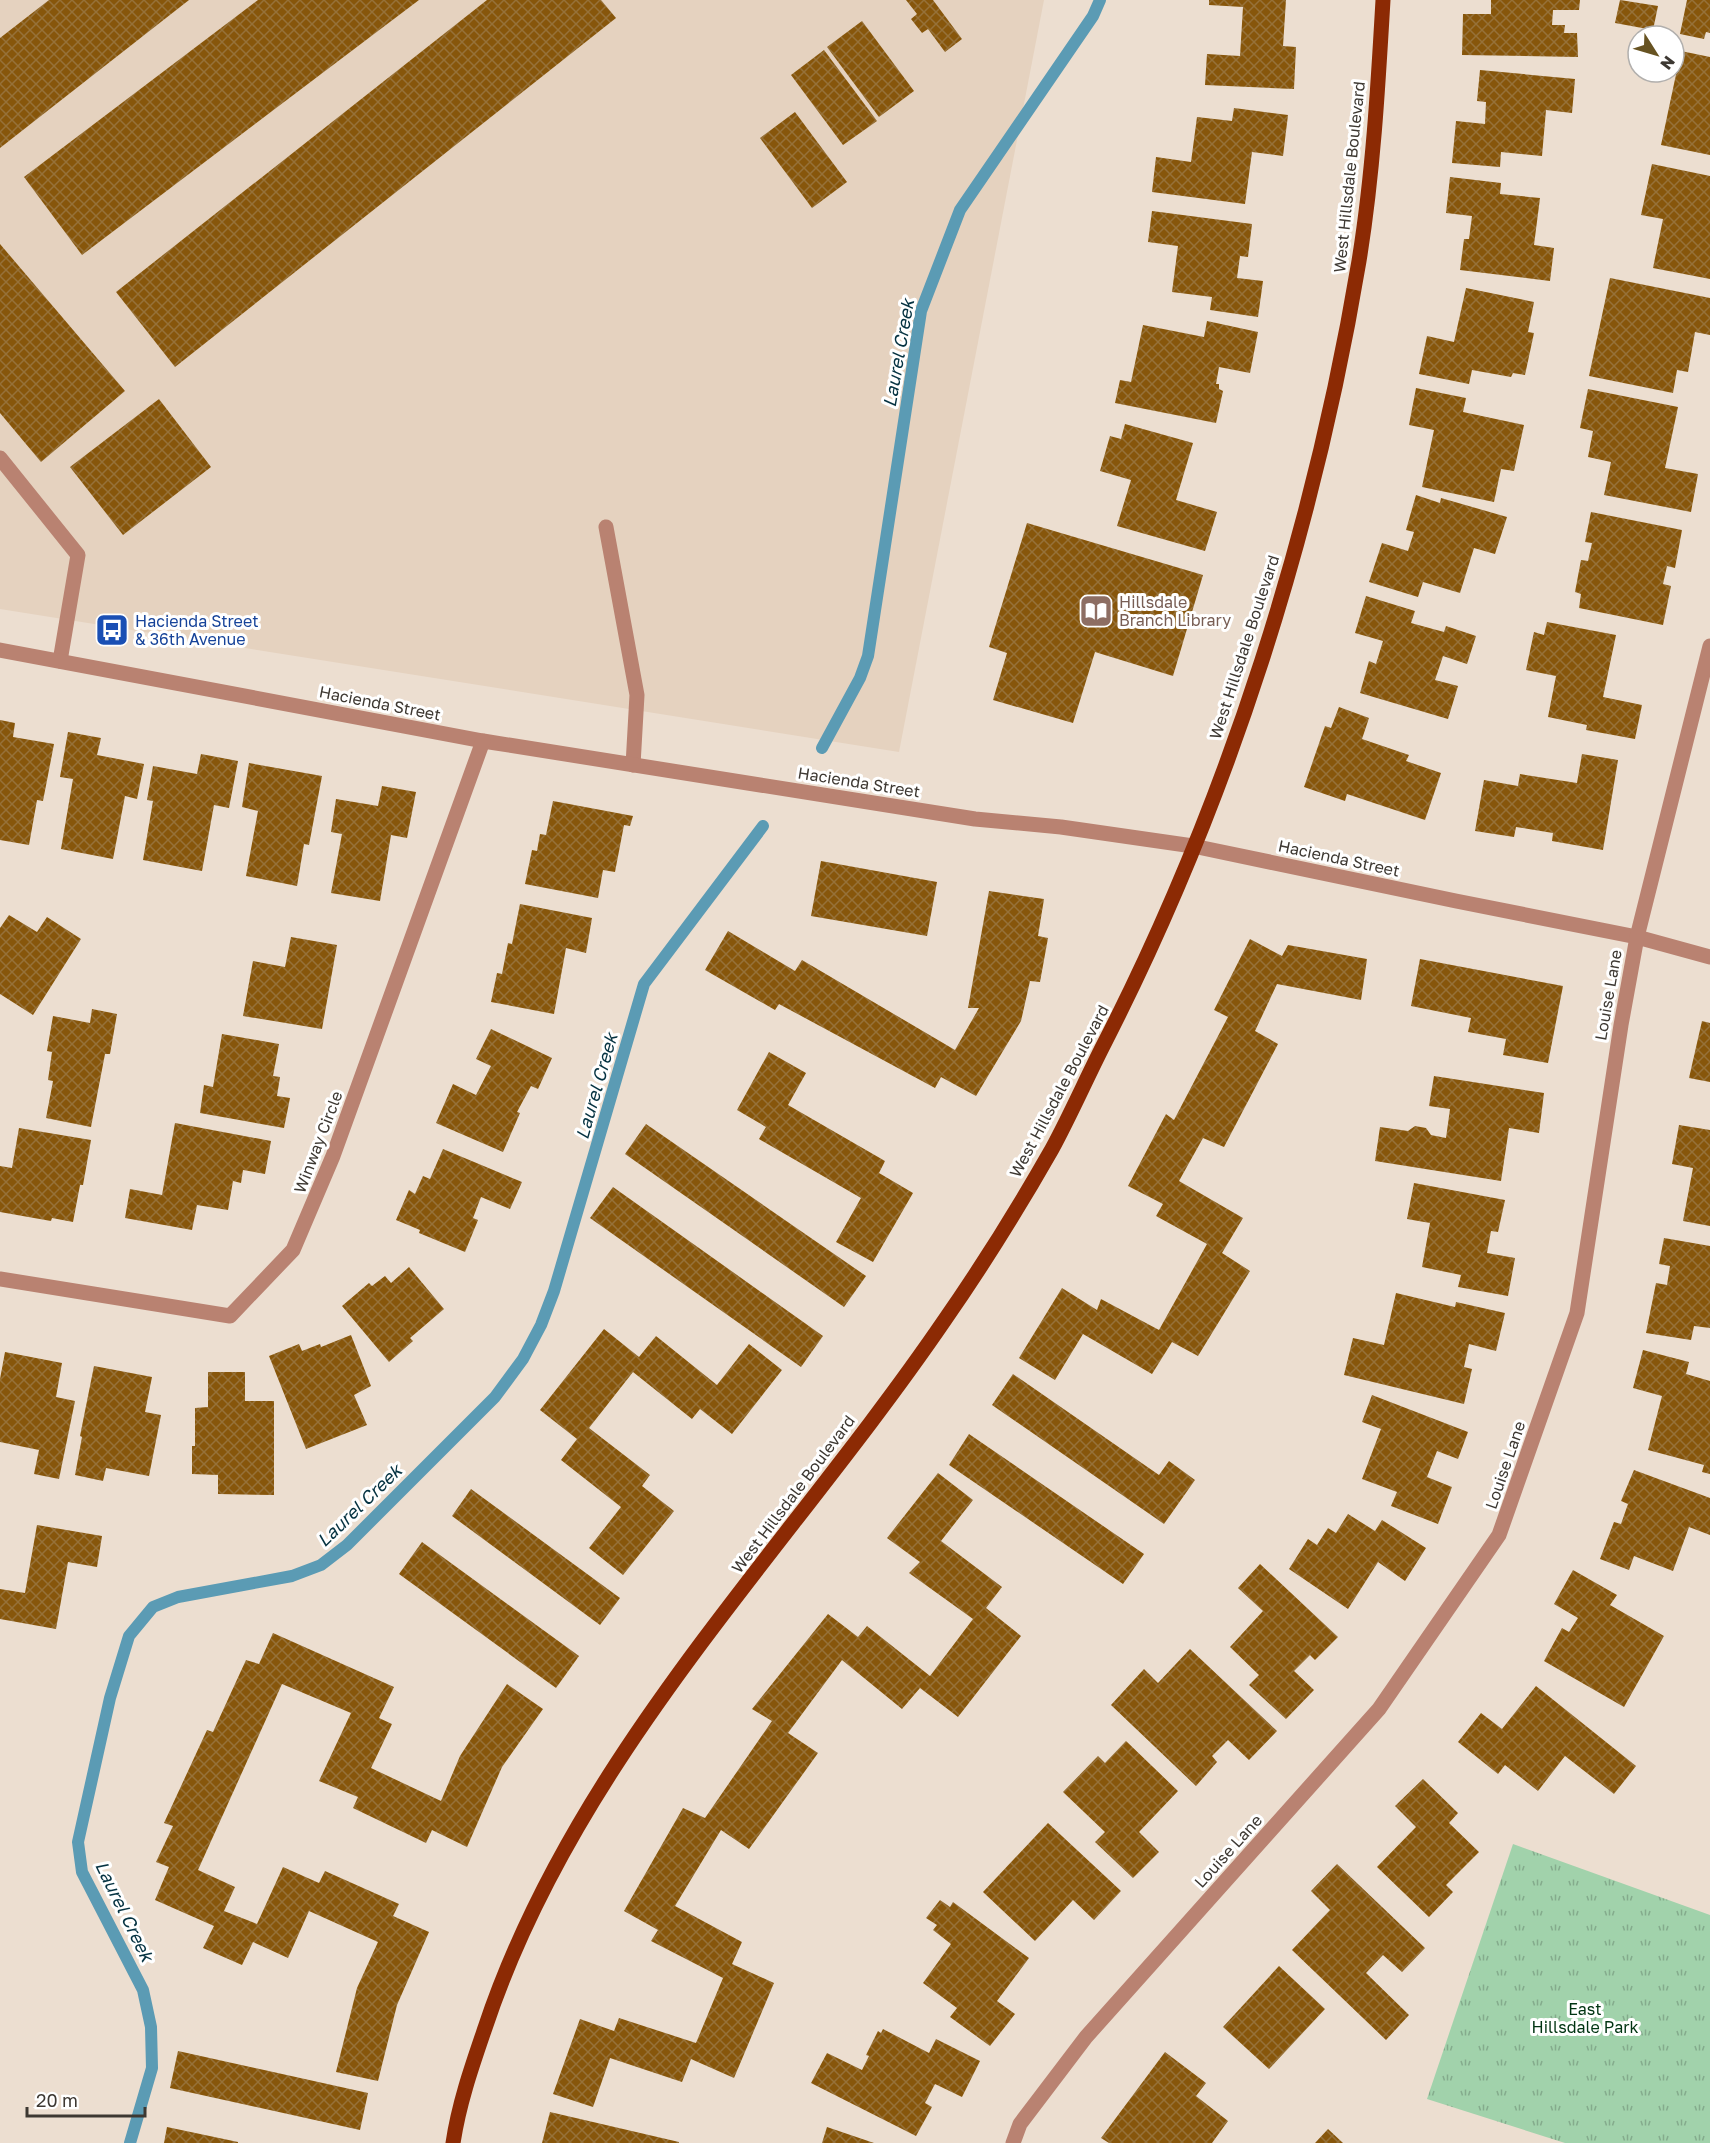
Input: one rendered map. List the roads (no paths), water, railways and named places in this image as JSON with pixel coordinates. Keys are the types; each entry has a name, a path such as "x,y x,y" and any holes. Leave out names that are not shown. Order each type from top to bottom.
{"main road":[{"name":"West Hillsdale Boulevard","path":"453,2143 458,2110 511,1956 556,1865 597,1792 687,1662 911,1368 995,1244 1055,1144 1152,948 1217,789 1252,692 1320,454 1360,256 1372,145 1383,0"}],"street":[{"path":"0,458 78,555 60,661"},
{"path":"606,526 637,695 633,765"},
{"name":"Louise Lane","path":"1013,2143 1020,2124 1086,2037 1379,1709 1499,1535 1577,1313 1621,1025 1637,937 1710,646"},
{"name":"Hacienda Street","path":"0,650 483,741 975,819 1061,827 1193,846 1637,937 1710,957"},
{"name":"Winway Circle","path":"0,1279 230,1316 293,1251 333,1156 483,741"}],"waterway":[{"name":"Laurel Creek","path":"822,748 860,678 868,656 921,311 960,210 1093,16 1100,0"},
{"name":"Laurel Creek","path":"130,2143 152,2068 151,2027 143,1990 82,1872 78,1842 110,1698 129,1636 153,1607 178,1597 292,1576 321,1565 347,1545 495,1397 523,1359 541,1325 554,1291 644,984 763,826"}],"place":[{"name":"Hillsdale Branch Library","path":"1096,611"},
{"name":"Hacienda Street & 36th Avenue","path":"112,630"}],"park label":[{"name":"East Hillsdale Park","path":"1585,2018"}]}
